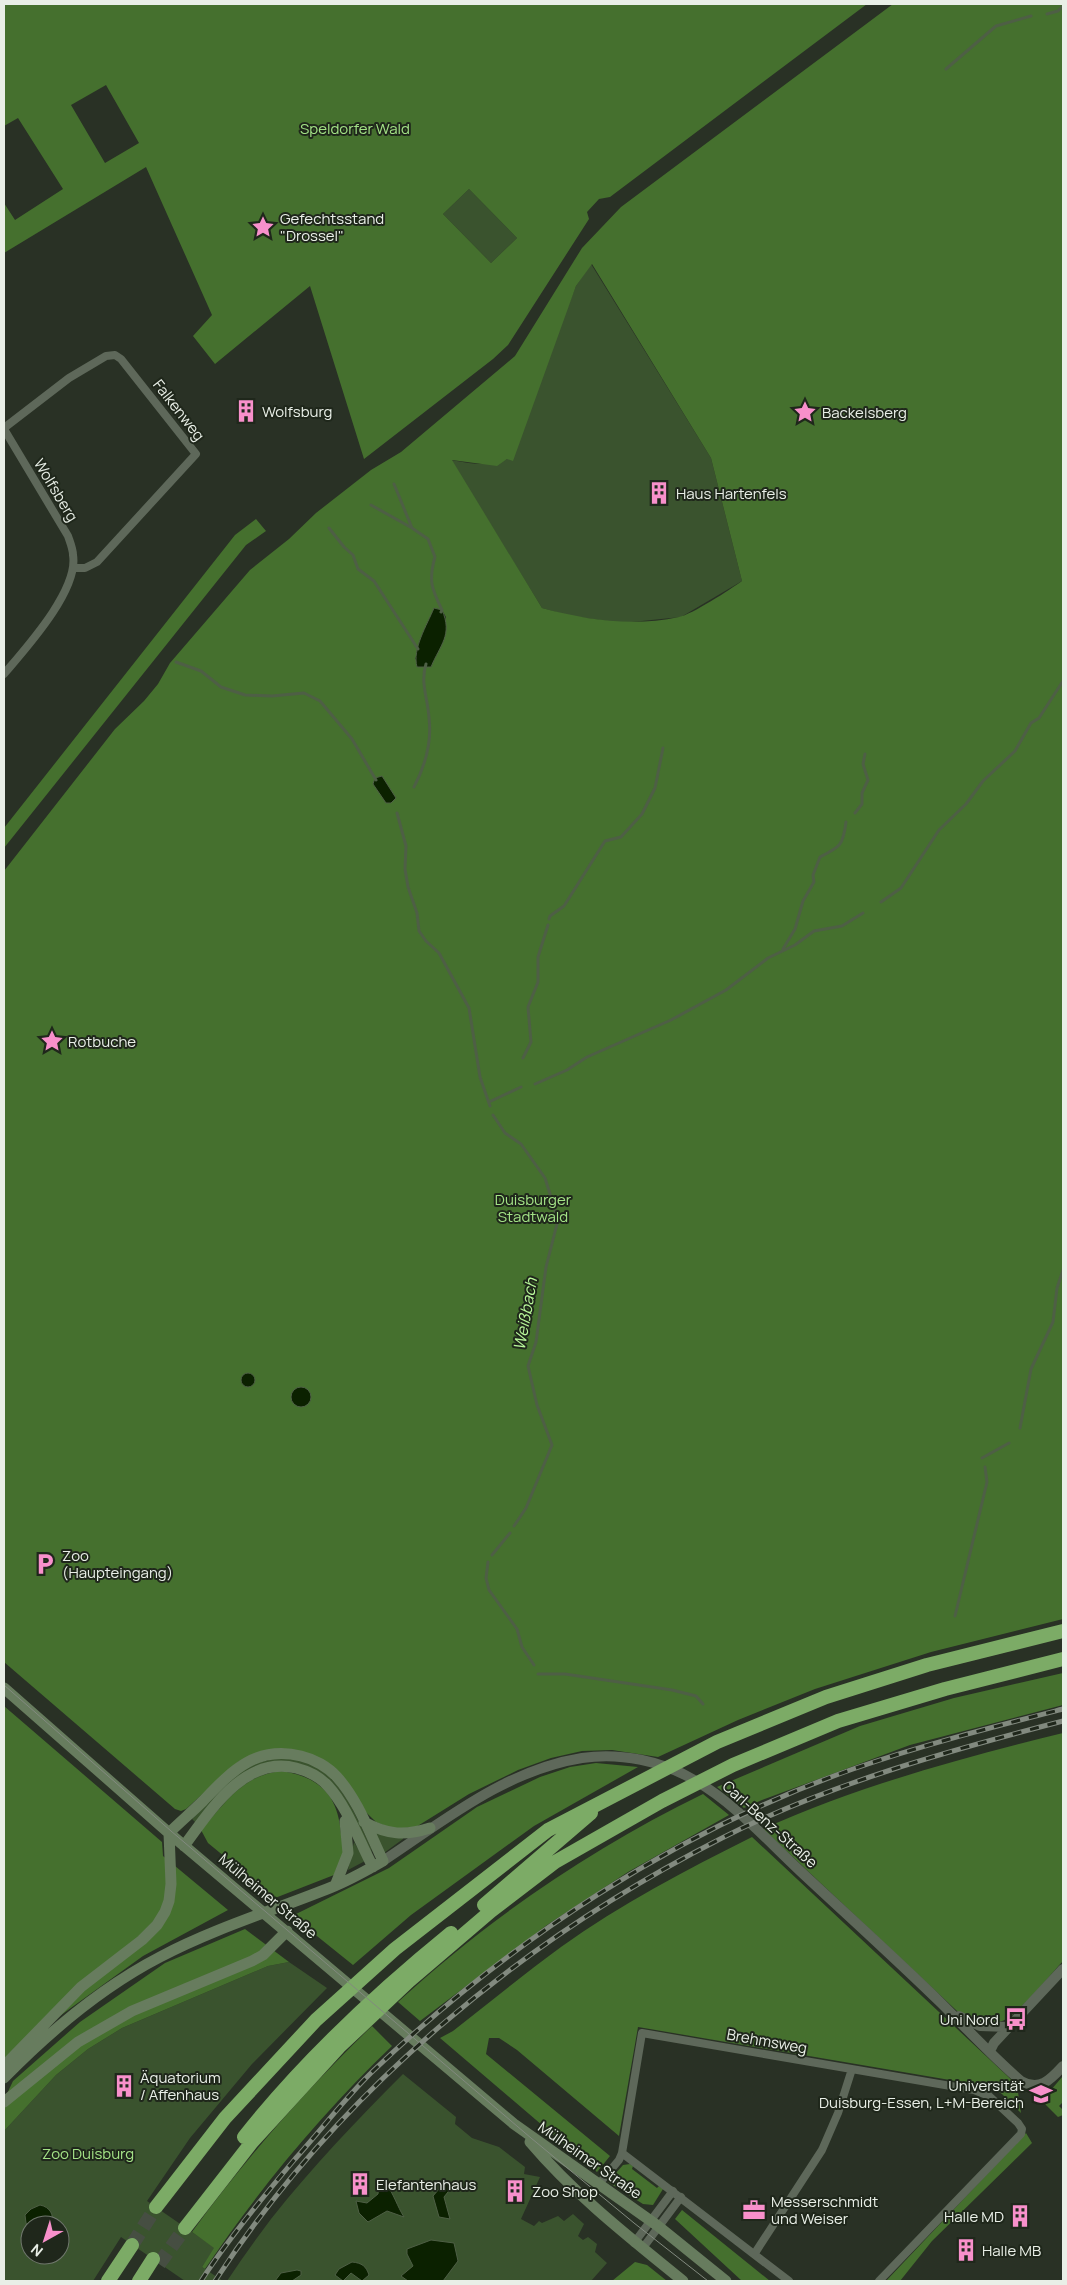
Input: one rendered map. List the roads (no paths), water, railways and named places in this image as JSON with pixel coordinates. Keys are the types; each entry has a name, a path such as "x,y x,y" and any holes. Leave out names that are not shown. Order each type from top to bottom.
{"highway":[{"path":"156,2207 225,2118 316,2020 395,1949 548,1830 717,1742 826,1697 927,1665 1063,1631"},
{"path":"609,1798 468,1919 401,1973 334,2037 300,2072 247,2134 182,2225 252,2142 338,2047 409,1981 491,1911 555,1862 662,1801 733,1765 838,1721 945,1689 1063,1659"},
{"path":"108,2281 132,2245"},
{"path":"139,2281 156,2261 148,2281"}],"main road":[{"name":"Mülheimer Straße","path":"4,1688 184,1846 514,2124 654,2223 726,2281"},
{"path":"4,2066 81,1987 142,1940 157,1925 169,1901 171,1884 169,1833 233,1770 261,1756 282,1753 306,1757 328,1769 342,1784 364,1822 378,1864"},
{"path":"184,1846 234,1786 264,1768 290,1766 312,1773 328,1785 378,1864"},
{"path":"335,1886 348,1853 342,1807"},
{"path":"364,1822 392,1834 415,1832 430,1828"},
{"name":"Carl-Benz-Straße","path":"4,2078 65,2021 121,1980 160,1957 217,1931 335,1886 378,1864"},
{"path":"4,2102 86,2038 132,2011 258,1958 283,1928"},
{"name":"Mülheimer Straße","path":"514,2124 575,2191 638,2246 683,2281"}],"street":[{"name":"Falkenweg","path":"4,428 69,378 106,356 115,355 121,359 196,454 97,562 85,568 73,568"},
{"name":"Wolfsberg","path":"4,428 68,536 74,555 73,568"},
{"path":"5,669 56,609 73,568"},
{"name":"Carl-Benz-Straße","path":"378,1864 471,1802 538,1770 584,1758 612,1756 662,1765 696,1781 738,1812 1021,2081 1033,2086 1046,2083 1063,2066"},
{"path":"990,2051 1009,2027 1063,1969"},
{"name":"Carl-Benz-Straße","path":"942,2004 975,2025 1009,2027"},
{"name":"Brehmsweg","path":"598,2185 619,2160 622,2153 642,2034 983,2092 1018,2122 1022,2131 1018,2138 879,2281"},
{"path":"755,2253 822,2150 838,2113 852,2069"},
{"name":"Mülheimer Straße","path":"622,2153 790,2281"},
{"path":"638,2246 673,2191"},
{"path":"654,2223 681,2197"}],"waterway":[{"path":"1047,14 1058,11 1063,6"},
{"path":"946,69 996,26 1031,16"},
{"path":"394,484 412,528 428,539 435,557 432,585 442,610 441,612"},
{"path":"371,505 412,528"},
{"path":"329,528 353,555 358,569 374,581 418,649"},
{"path":"176,662 201,671 221,687 245,695 272,696 304,693 320,701 352,739 376,780"},
{"path":"414,787 424,762 430,727 424,684 426,664"},
{"path":"881,902 901,888 939,830 966,804 983,781 1015,751 1031,723 1039,718 1063,681"},
{"path":"549,919 550,916 564,906 605,841 621,837 642,814 655,788 663,748"},
{"path":"855,813 862,804 862,793 868,780 863,764 865,754"},
{"path":"397,813 406,846 405,869 408,887 417,913 419,931 426,941 439,953 469,1008 480,1077 490,1106"},
{"path":"783,949 795,929 803,901 814,882 813,875 820,857 832,851 842,841 846,822"},
{"path":"535,1084 567,1070 587,1057 671,1020 726,990 768,958 795,945 814,931 842,926 863,913"},
{"path":"523,1058 531,1042 528,1007 538,982 538,957 548,925"},
{"path":"489,1102 521,1087"},
{"name":"Weißbach","path":"493,1115 505,1133 521,1144 545,1178 555,1210 557,1224 546,1267 536,1342 528,1366 537,1405 552,1445 526,1508 514,1526"},
{"path":"1020,1428 1031,1369 1053,1322 1057,1288 1063,1270"},
{"path":"982,1458 1009,1443"},
{"path":"955,1616 987,1482 985,1467"},
{"name":"Weißbach","path":"492,1555 510,1533"},
{"name":"Weißbach","path":"488,1562 486,1578 489,1590 517,1629 522,1647 534,1665"},
{"name":"Weißbach","path":"538,1674 565,1674 672,1690 696,1696 703,1704"}],"tunnel":[{"path":"132,2245 156,2207"},
{"path":"159,2264 185,2228"}],"tram line":[{"path":"4,1685 171,1831 531,2138 708,2281"}],"railway":[{"path":"201,2281 234,2234 270,2188 373,2071 480,1978 538,1935 597,1895 659,1858 722,1824 787,1794 905,1752 1063,1709"},
{"path":"215,2281 264,2212 318,2146 376,2085 439,2027 506,1973 575,1924 648,1879 722,1838 804,1801 889,1770 1063,1721"}],"place":[{"name":"Gefechtsstand \"Drossel\"","path":"263,227"},
{"name":"Wolfsburg","path":"246,411"},
{"name":"Backelsberg","path":"805,412"},
{"name":"Haus Hartenfels","path":"659,493"},
{"name":"Rotbuche","path":"52,1041"},
{"name":"Zoo (Haupteingang)","path":"45,1564"},
{"name":"Uni Nord","path":"1016,2019"},
{"name":"Äquatorium / Affenhaus","path":"124,2086"},
{"name":"Universität Duisburg-Essen, L+M-Bereich","path":"1041,2094"},
{"name":"Elefantenhaus","path":"360,2184"},
{"name":"Zoo Shop","path":"515,2191"},
{"name":"Messerschmidt und Weiser","path":"754,2210"},
{"name":"Halle MD","path":"1020,2216"},
{"name":"Halle MB","path":"966,2250"}],"park label":[{"name":"Speldorfer Wald","path":"355,128"},
{"name":"Duisburger Stadtwald","path":"533,1208"},
{"name":"Zoo Duisburg","path":"88,2153"}]}
